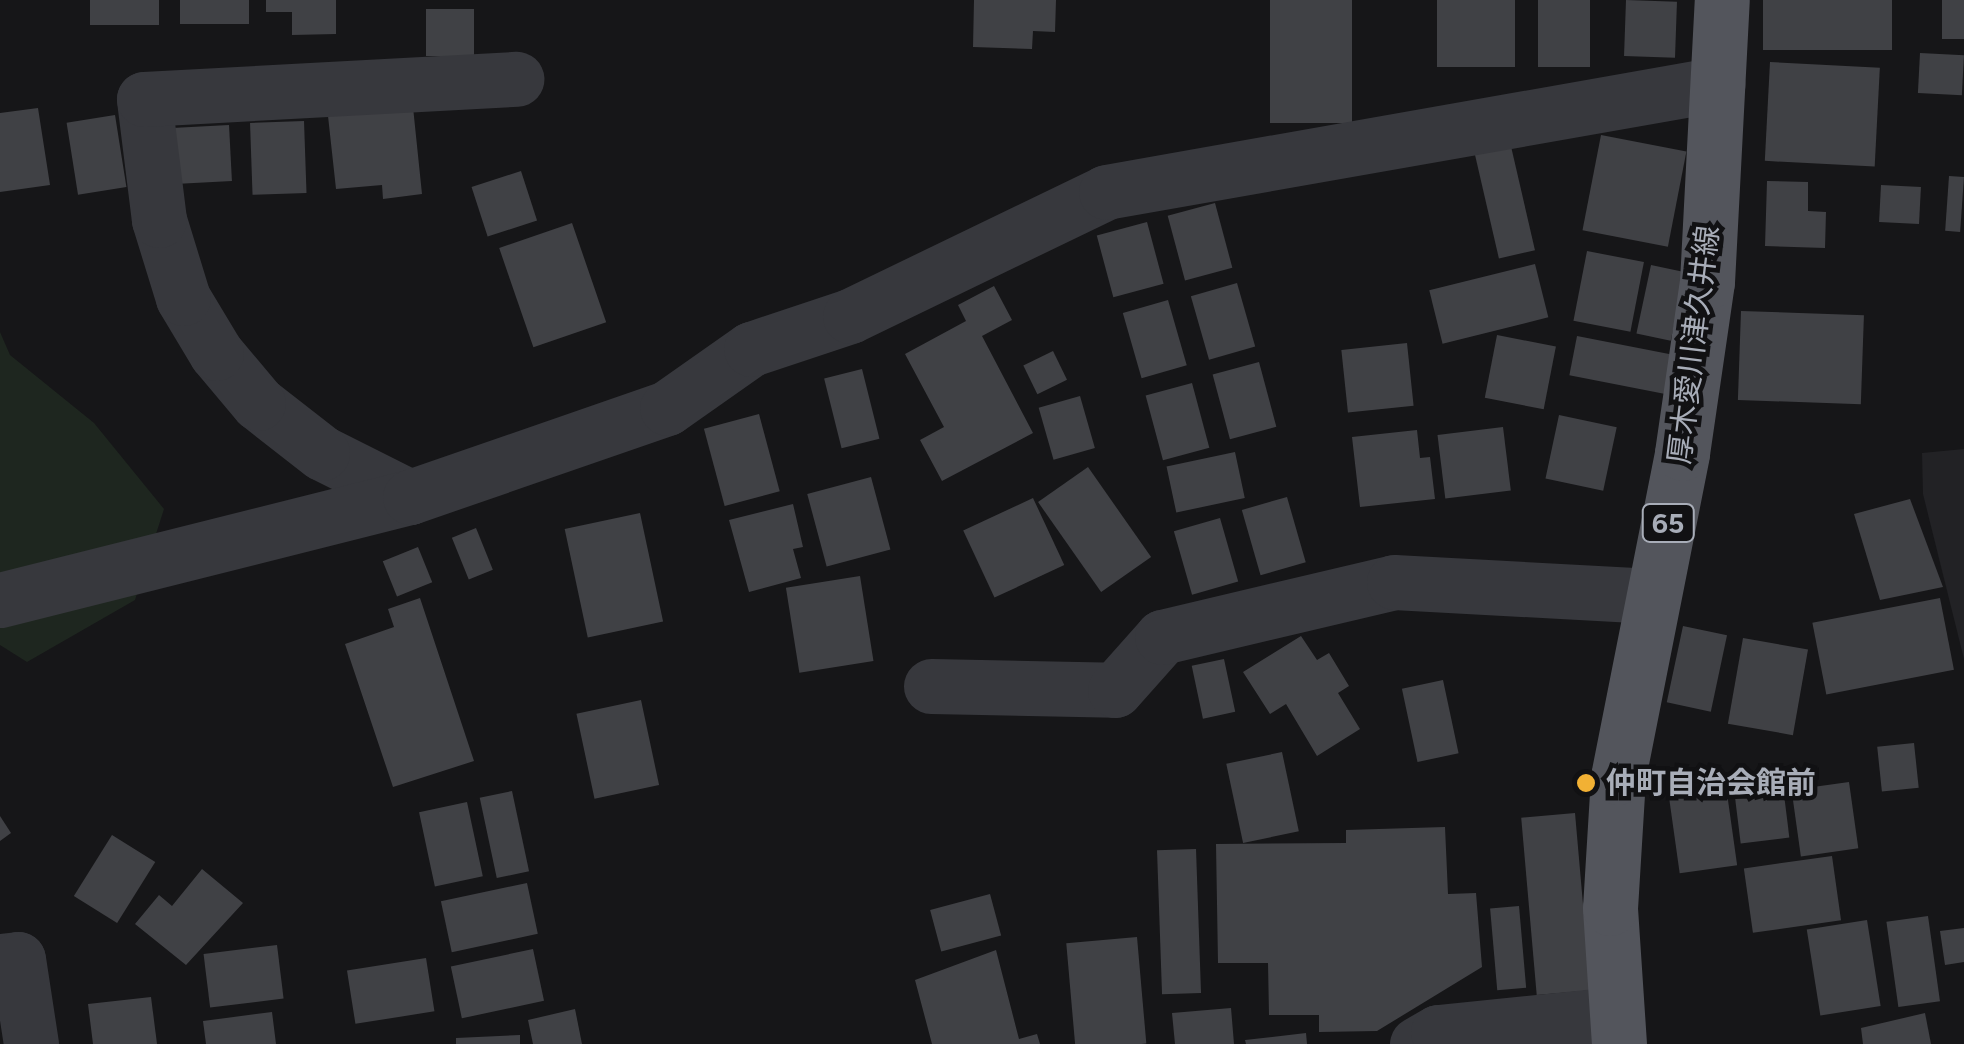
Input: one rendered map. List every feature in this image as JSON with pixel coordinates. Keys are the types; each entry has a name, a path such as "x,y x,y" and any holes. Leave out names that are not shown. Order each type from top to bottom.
{"main road":[{"name":"厚木愛川津久井線","path":"1617,1029 1613,828 1707,282 1722,0"}],"street":[{"path":"410,497 322,453 258,403 216,353 183,298 158,220 144,99 516,78"},
{"path":"0,600 410,497 667,408 751,349 850,316 1106,192 1718,84"},
{"path":"930,686 1115,690 1162,637 1394,582 1654,596"},
{"path":"0,960 18,960 30,1044"},
{"path":"1417,1044 1438,1032 1617,1029"}],"shaded area":[{"path":"0,332 10,355 94,423 164,509 135,600 27,662 0,645"},
{"path":"1964,449 1964,659 1923,494 1922,453"}],"building":[{"path":"90,0 159,0 159,25 90,25"},
{"path":"180,0 249,0 249,24 180,24"},
{"path":"266,0 336,0 336,34 292,35 292,12 266,12"},
{"path":"974,0 1056,0 1055,32 1033,31 1032,49 973,47"},
{"path":"1270,0 1352,0 1352,123 1270,123"},
{"path":"1437,0 1515,0 1515,67 1437,67"},
{"path":"1538,0 1590,0 1590,67 1538,67"},
{"path":"1626,0 1677,2 1675,58 1624,56"},
{"path":"1763,0 1892,0 1892,50 1763,50"},
{"path":"1942,0 1964,0 1964,39 1942,39"},
{"path":"426,9 474,9 474,56 426,56"},
{"path":"1920,53 1964,55 1962,95 1918,93"},
{"path":"1770,62 1880,68 1875,167 1765,161"},
{"path":"413,107 422,194 383,199 382,185 336,189 328,116"},
{"path":"38,108 50,185 0,192 0,113"},
{"path":"115,115 126,187 78,195 67,123"},
{"path":"304,121 307,193 253,195 250,123"},
{"path":"229,125 232,181 175,184 172,128"},
{"path":"1601,135 1686,152 1668,247 1582,230"},
{"path":"1510,142 1535,250 1499,258 1474,150"},
{"path":"521,171 537,220 488,237 472,187"},
{"path":"1949,176 1964,177 1960,232 1945,231"},
{"path":"1767,181 1808,182 1808,211 1826,212 1825,248 1765,246"},
{"path":"1881,185 1921,187 1919,224 1879,222"},
{"path":"1215,203 1232,268 1185,280 1168,216"},
{"path":"1147,222 1164,284 1113,297 1097,235"},
{"path":"572,223 606,322 533,347 499,248"},
{"path":"1587,251 1644,262 1630,332 1573,321"},
{"path":"1535,264 1548,317 1443,344 1429,290"},
{"path":"1651,265 1685,272 1671,341 1636,333"},
{"path":"1237,283 1255,346 1209,360 1191,296"},
{"path":"994,286 1012,320 982,336 1033,433 942,481 920,440 944,427 905,354 966,321 958,305"},
{"path":"1168,300 1187,365 1142,378 1123,313"},
{"path":"1741,311 1864,315 1861,404 1738,400"},
{"path":"1497,335 1556,346 1544,409 1485,398"},
{"path":"1577,336 1674,355 1667,394 1569,375"},
{"path":"1407,343 1414,406 1348,413 1341,350"},
{"path":"1053,351 1067,380 1037,394 1023,365"},
{"path":"1259,362 1276,427 1230,439 1213,374"},
{"path":"862,369 879,439 842,448 824,378"},
{"path":"1192,383 1209,448 1163,460 1146,395"},
{"path":"1080,396 1095,448 1054,460 1039,408"},
{"path":"759,414 780,491 725,506 704,429"},
{"path":"1559,415 1617,427 1603,491 1545,479"},
{"path":"1503,427 1511,491 1445,499 1437,435"},
{"path":"1417,430 1420,458 1430,457 1435,499 1360,507 1352,437"},
{"path":"1235,452 1245,498 1176,513 1167,467"},
{"path":"1088,467 1151,557 1101,592 1038,502"},
{"path":"871,477 890,549 827,567 807,494"},
{"path":"1287,497 1306,562 1261,575 1242,510"},
{"path":"1033,498 1064,565 994,598 963,531"},
{"path":"1910,499 1943,587 1880,600 1854,514"},
{"path":"793,504 803,547 793,549 801,578 749,592 729,520"},
{"path":"640,513 663,622 588,638 565,529"},
{"path":"1220,518 1238,581 1192,595 1174,531"},
{"path":"476,528 493,570 469,579 452,538"},
{"path":"418,547 432,582 397,596 383,561"},
{"path":"860,576 873,661 799,673 786,588"},
{"path":"420,598 474,761 393,787 345,644 394,627 388,609"},
{"path":"1940,598 1954,670 1826,694 1812,623"},
{"path":"1683,626 1727,635 1711,712 1667,702"},
{"path":"1301,636 1317,660 1329,653 1349,686 1338,693 1360,729 1317,756 1286,704 1270,714 1243,672"},
{"path":"1743,638 1808,649 1793,735 1728,724"},
{"path":"1224,659 1235,712 1203,719 1192,666"},
{"path":"1443,680 1459,753 1418,762 1402,689"},
{"path":"641,700 659,785 595,799 576,714"},
{"path":"1914,743 1919,788 1882,792 1877,747"},
{"path":"1282,752 1299,831 1243,843 1226,764"},
{"path":"1849,782 1858,848 1801,856 1792,790"},
{"path":"1726,786 1737,865 1680,873 1669,794"},
{"path":"1783,786 1789,838 1741,844 1734,792"},
{"path":"512,791 529,871 497,878 480,798"},
{"path":"467,802 483,876 435,887 419,812"},
{"path":"1575,813 1591,990 1537,995 1521,818"},
{"path":"0,816 11,833 0,841"},
{"path":"1445,827 1448,894 1476,893 1482,967 1377,1031 1319,1032 1319,1015 1269,1015 1268,963 1218,963 1216,844 1346,843 1346,830"},
{"path":"112,835 155,862 117,923 74,896"},
{"path":"1196,849 1201,993 1162,994 1157,850"},
{"path":"1832,856 1841,920 1753,933 1744,868"},
{"path":"202,869 243,903 186,965 135,924 159,895 172,906"},
{"path":"527,883 538,934 452,952 441,901"},
{"path":"990,894 1001,936 941,952 930,910"},
{"path":"1519,906 1526,988 1497,990 1490,909"},
{"path":"1928,916 1940,1001 1898,1007 1886,922"},
{"path":"1867,920 1881,1006 1820,1015 1807,930"},
{"path":"1964,928 1964,962 1945,965 1940,931"},
{"path":"1137,937 1146,1044 1075,1044 1066,943"},
{"path":"277,945 284,999 210,1008 204,954"},
{"path":"533,949 544,1001 462,1018 451,966"},
{"path":"996,950 1019,1039 1037,1034 1040,1044 932,1044 915,980"},
{"path":"426,958 434,1011 355,1024 347,971"},
{"path":"151,997 157,1044 93,1044 88,1004"},
{"path":"1231,1008 1234,1044 1175,1044 1172,1013"},
{"path":"575,1009 582,1044 533,1044 528,1020"},
{"path":"272,1012 276,1044 206,1044 203,1021"},
{"path":"1925,1013 1931,1044 1863,1044 1861,1028"},
{"path":"1306,1033 1307,1044 1246,1044 1245,1040"},
{"path":"520,1035 520,1044 456,1044 456,1038"}],"place":[{"name":"仲町自治会館前","path":"1586,783"}]}
